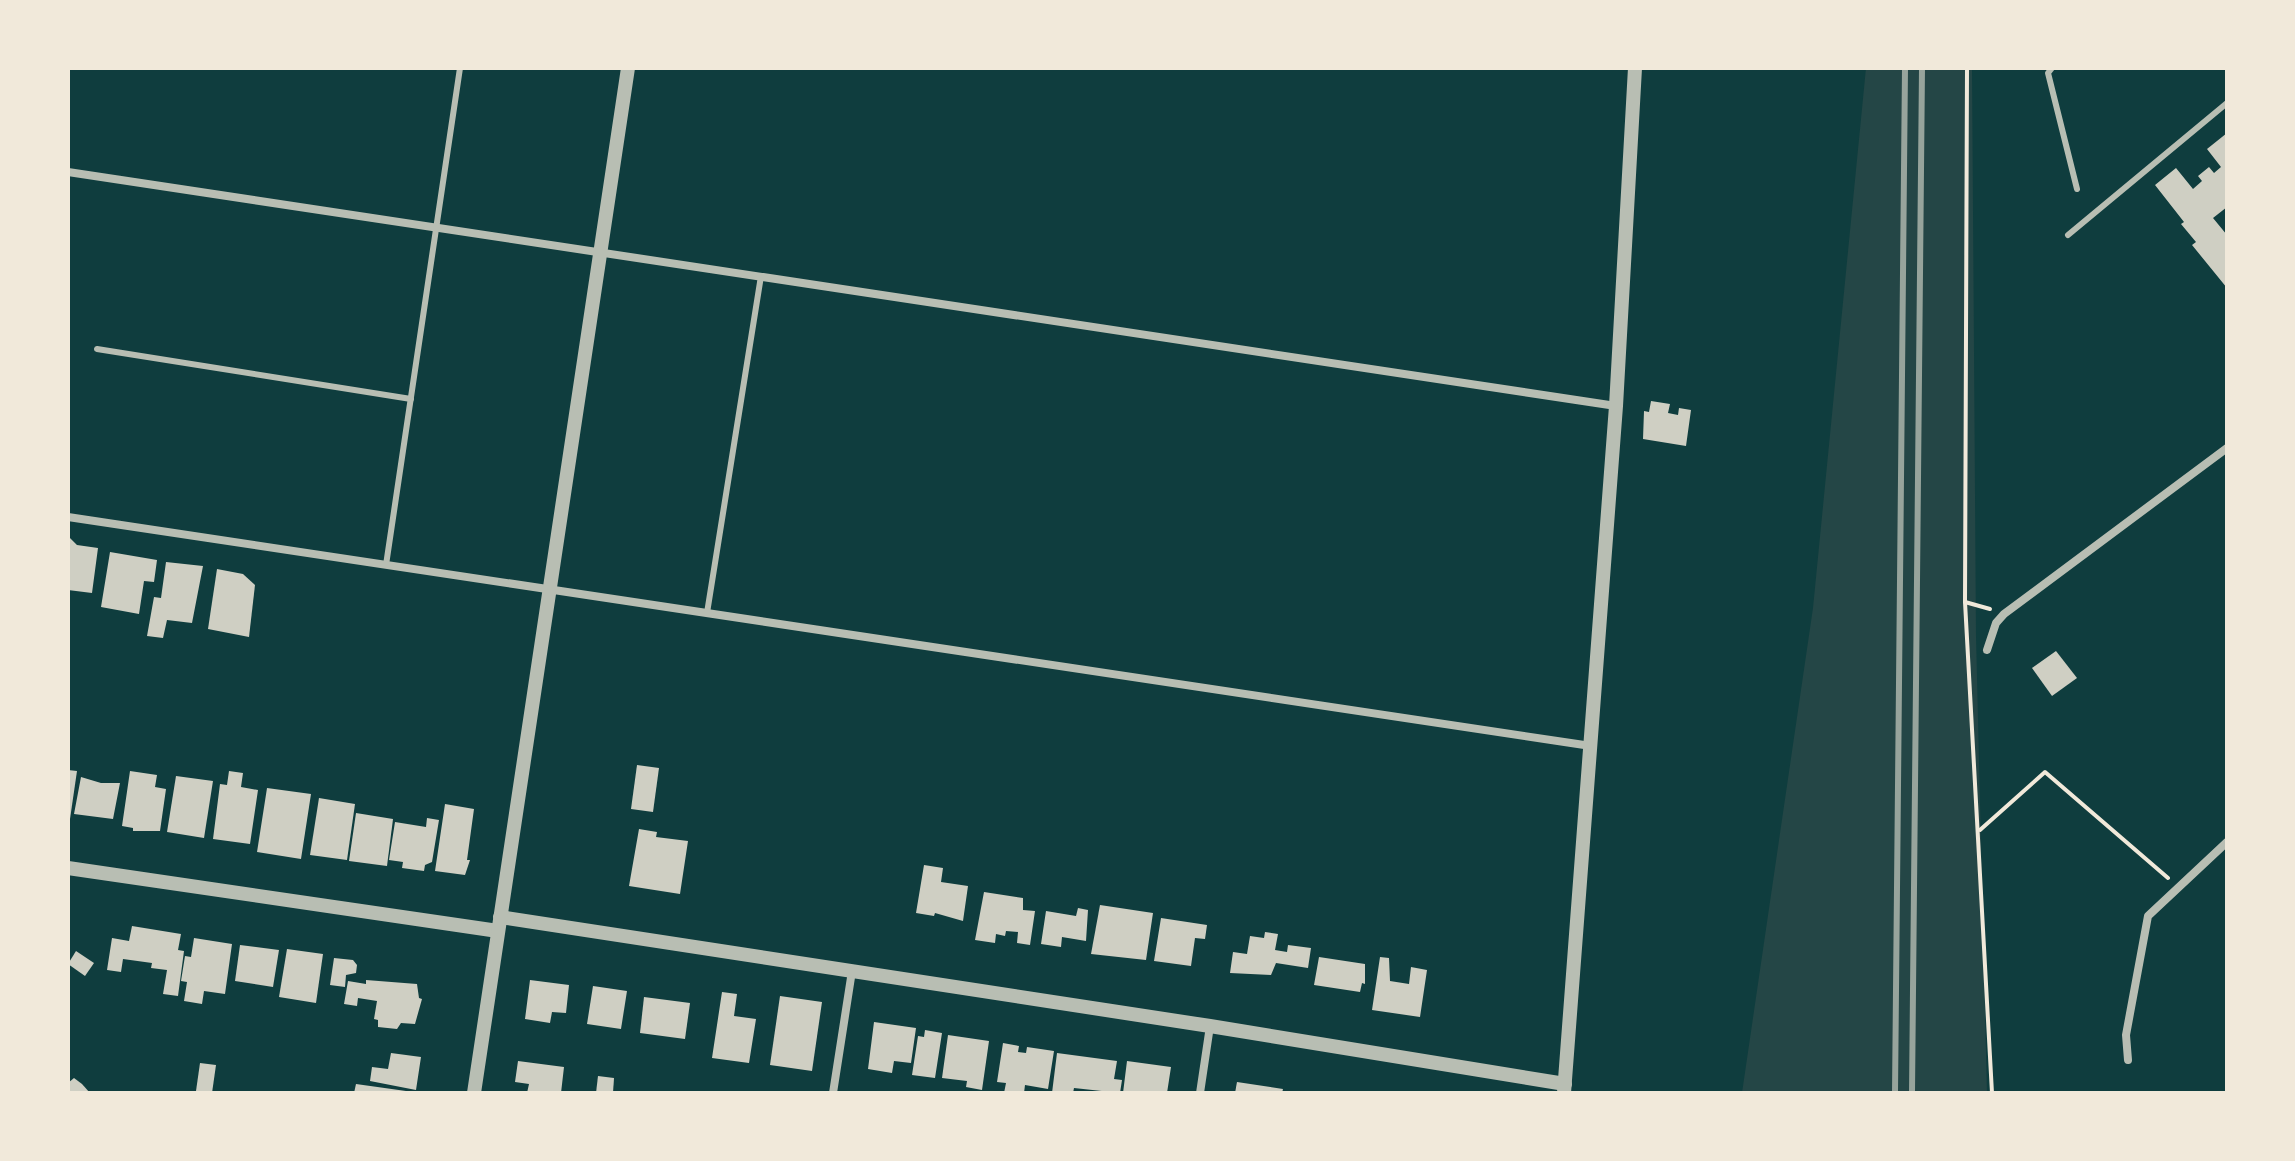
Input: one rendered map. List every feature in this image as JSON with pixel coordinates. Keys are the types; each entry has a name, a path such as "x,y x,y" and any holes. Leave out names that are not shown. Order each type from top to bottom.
{"street":[{"path":"474,1093 628,68"},
{"path":"68,868 852,971 1210,1026 1565,1089 1616,406 1635,68"},
{"path":"68,172 1616,406"},
{"path":"1987,650 1996,623 2004,614 2227,448"},
{"path":"68,517 1591,746"},
{"path":"2128,1060 2126,1035 2148,916 2227,842"},
{"path":"833,1093 852,971"},
{"path":"1200,1093 1210,1026"}],"lane":[{"path":"386,565 460,68"},
{"path":"2052,68 2048,73 2077,189"},
{"path":"2068,235 2227,103"},
{"path":"707,613 761,276"},
{"path":"97,349 411,399"}],"path":[{"path":"1967,68 1965,602 1980,830 1992,1093"},
{"path":"1980,830 2045,772 2179,887"}],"shaded area":[{"path":"1866,68 1972,68 1976,636 1987,1093 1742,1093 1813,608"}],"building":[{"path":"2227,133 2227,207 2213,218 2227,235 2227,288 2192,245 2196,242 2181,224 2184,222 2155,185 2176,168 2193,189 2202,181 2198,176 2209,167 2214,173 2221,167 2207,149"},
{"path":"1651,401 1670,404 1668,413 1678,415 1679,408 1691,410 1686,446 1643,439 1644,411 1649,412"},
{"path":"68,536 77,545 98,548 92,593 68,590"},
{"path":"110,552 157,560 154,582 144,581 139,614 101,607"},
{"path":"166,562 203,566 192,623 167,620 163,638 147,636 154,597 161,598"},
{"path":"217,569 243,574 255,585 249,637 208,629"},
{"path":"2056,651 2077,678 2052,696 2032,668"},
{"path":"637,765 659,768 653,812 631,809"},
{"path":"68,770 77,771 70,819 68,819"},
{"path":"130,771 157,775 155,787 166,789 160,831 133,831 133,828 122,826"},
{"path":"229,771 243,773 241,787 258,790 250,844 213,839 220,784 227,785"},
{"path":"176,776 213,781 204,838 167,832"},
{"path":"81,777 101,783 120,783 113,819 74,814"},
{"path":"267,788 311,794 301,859 257,852"},
{"path":"319,798 355,804 347,860 310,855"},
{"path":"445,804 474,809 467,860 470,860 465,875 435,871"},
{"path":"356,813 393,819 387,866 349,861"},
{"path":"427,818 439,820 432,862 425,865 424,871 402,868 403,862 389,860 395,822 426,827"},
{"path":"639,829 657,832 656,837 688,841 680,894 629,886"},
{"path":"924,865 943,868 941,882 968,886 963,921 935,913 934,916 916,913"},
{"path":"984,892 1023,898 1023,910 1035,911 1030,945 1017,943 1018,932 1006,931 1005,936 996,934 995,943 975,940"},
{"path":"1100,905 1153,913 1146,960 1091,954"},
{"path":"1078,908 1088,910 1086,941 1062,937 1061,947 1041,944 1046,911 1076,916"},
{"path":"1161,918 1207,925 1205,939 1195,938 1191,966 1154,961"},
{"path":"132,926 181,934 178,950 184,951 178,996 163,994 167,970 151,968 152,963 123,959 121,972 107,970 112,938 129,941"},
{"path":"1265,932 1278,934 1275,950 1287,952 1288,945 1311,948 1308,968 1276,963 1271,975 1230,973 1233,952 1247,954 1250,936 1264,938"},
{"path":"194,938 232,944 225,994 204,991 202,1004 184,1001 187,982 181,981 185,956 191,957"},
{"path":"240,945 279,950 273,987 235,981"},
{"path":"287,949 323,954 316,1003 279,997"},
{"path":"76,951 94,963 85,976 68,964"},
{"path":"1319,957 1365,964 1365,984 1362,983 1360,992 1314,985"},
{"path":"1380,957 1389,958 1390,981 1409,984 1411,967 1427,970 1420,1017 1372,1010"},
{"path":"334,958 353,960 357,965 356,973 346,975 345,987 330,985"},
{"path":"366,980 417,984 419,998 422,999 415,1024 401,1023 397,1029 378,1027 378,1020 374,1019 377,1001 358,998 357,1006 344,1004 348,981 366,984"},
{"path":"530,980 569,985 566,1013 552,1012 550,1023 525,1019"},
{"path":"593,986 627,991 621,1029 587,1024"},
{"path":"722,992 737,994 734,1016 756,1019 749,1063 712,1058"},
{"path":"780,996 822,1002 812,1071 770,1065"},
{"path":"644,997 690,1003 685,1039 640,1033"},
{"path":"874,1022 916,1028 911,1063 894,1061 892,1073 868,1069"},
{"path":"925,1030 942,1033 935,1078 912,1075 918,1036 924,1037"},
{"path":"948,1035 989,1041 982,1090 966,1087 967,1081 942,1078"},
{"path":"1003,1043 1019,1046 1018,1052 1026,1053 1027,1047 1054,1051 1048,1089 1025,1085 1024,1093 1004,1093 1006,1083 997,1082"},
{"path":"391,1053 421,1057 416,1090 370,1081 372,1067 388,1069"},
{"path":"1057,1053 1117,1061 1114,1079 1122,1080 1120,1093 1074,1088 1073,1093 1052,1093"},
{"path":"518,1061 564,1067 561,1093 527,1093 529,1084 515,1082"},
{"path":"1127,1061 1171,1067 1167,1093 1123,1093"},
{"path":"200,1063 216,1065 212,1093 196,1091"},
{"path":"598,1076 614,1078 613,1093 596,1093"},
{"path":"74,1078 90,1093 68,1093 68,1083"},
{"path":"1237,1082 1283,1089 1282,1093 1235,1093"},
{"path":"356,1084 406,1091 406,1093 354,1093"}],"railway":[{"path":"1895,1093 1905,68"},
{"path":"1912,1093 1922,68"}]}
